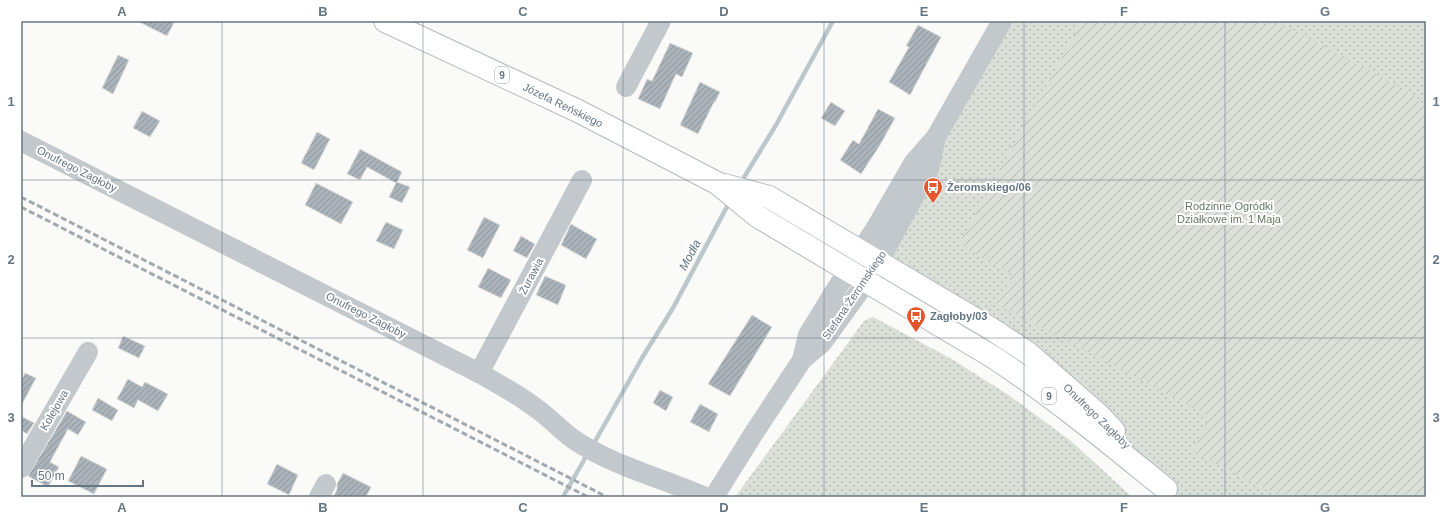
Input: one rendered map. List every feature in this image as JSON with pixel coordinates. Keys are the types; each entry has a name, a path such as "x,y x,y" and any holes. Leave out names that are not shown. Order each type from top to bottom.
{"main road":[{"name":"Józefa Reńskiego","path":"385,21 556,100 717,183 769,197 870,256"},
{"name":"Józefa Reńskiego","path":"717,183 757,216 858,276"},
{"name":"Onufrego Zagłoby","path":"870,256 990,328 1028,353 1099,415 1123,439 1170,493"},
{"name":"Onufrego Zagłoby","path":"858,276 993,357 1030,381 1076,416 1170,493"}],"street":[{"path":"626,87 661,21"},
{"name":"Stefana Żeromskiego","path":"714,497 802,360 808,335 858,276 929,169 936,137 1002,21"},
{"name":"Onufrego Zagłoby","path":"21,141 479,373 525,400 576,441 624,466 705,497"},
{"name":"Żurawia","path":"479,373 582,180"},
{"name":"Kolejowa","path":"21,468 88,352"}],"green space":[{"name":"Rodzinne Ogródki Działkowe im. 1 Maja","path":"1013,21 1426,21 1426,497 1178,497 1099,415 879,261"},
{"name":"Rodzinne Ogródki Działkowe im. 1 Maja","path":"1082,21 1277,21 1413,94 1426,107 1426,497 1281,497 1193,452 1209,416 996,304 1013,275 959,244"},
{"path":"873,317 950,358 1010,396 1071,441 1132,497 735,497 864,321"}],"building":[{"path":"137,21 175,21 167,36"},
{"path":"918,25 941,37 910,95 889,82 909,47 906,46"},
{"path":"670,43 693,53 682,77 676,74 660,109 638,99 647,79 652,81"},
{"path":"118,55 129,60 113,94 102,88"},
{"path":"700,82 720,92 698,134 680,125"},
{"path":"831,102 845,111 835,126 821,118"},
{"path":"878,109 895,118 861,174 840,160 853,140 859,144"},
{"path":"142,111 160,121 150,137 133,128"},
{"path":"317,132 330,139 314,170 301,163"},
{"path":"360,149 402,172 397,182 410,187 402,203 389,197 396,183 367,167 360,180 347,174"},
{"path":"316,183 353,202 341,224 305,205"},
{"path":"484,217 500,225 483,258 467,250"},
{"path":"386,222 403,230 394,249 376,241"},
{"path":"571,224 597,239 586,259 561,245"},
{"path":"521,236 535,244 527,258 513,251"},
{"path":"488,268 511,280 501,298 478,287"},
{"path":"545,276 566,285 558,305 536,295"},
{"path":"752,315 772,327 730,396 708,384"},
{"path":"123,336 145,346 139,358 118,348"},
{"path":"25,373 36,378 21,406 21,381"},
{"path":"128,379 142,387 145,382 168,394 158,411 138,400 134,408 117,399"},
{"path":"660,390 673,397 666,411 653,403"},
{"path":"98,398 118,410 112,421 92,410"},
{"path":"700,404 718,414 709,432 690,422"},
{"path":"67,411 86,422 78,435 68,429 50,462 59,467 48,487 28,476"},
{"path":"21,416 34,423 27,434 21,430"},
{"path":"81,456 107,469 94,494 68,481"},
{"path":"277,464 298,475 289,495 267,484"},
{"path":"343,473 371,487 366,497 333,497 337,490 337,484"}],"waterway":[{"name":"Modła","path":"740,184 776,125 833,21"},
{"name":"Modła","path":"593,445 642,358 673,308 730,201"},
{"name":"Modła","path":"563,497 588,453"}],"railway":[{"path":"21,197 607,497"},
{"path":"21,207 588,497"}],"place":[{"name":"Żeromskiego/06","path":"933,204"},
{"name":"Zagłoby/03","path":"916,333"}]}
